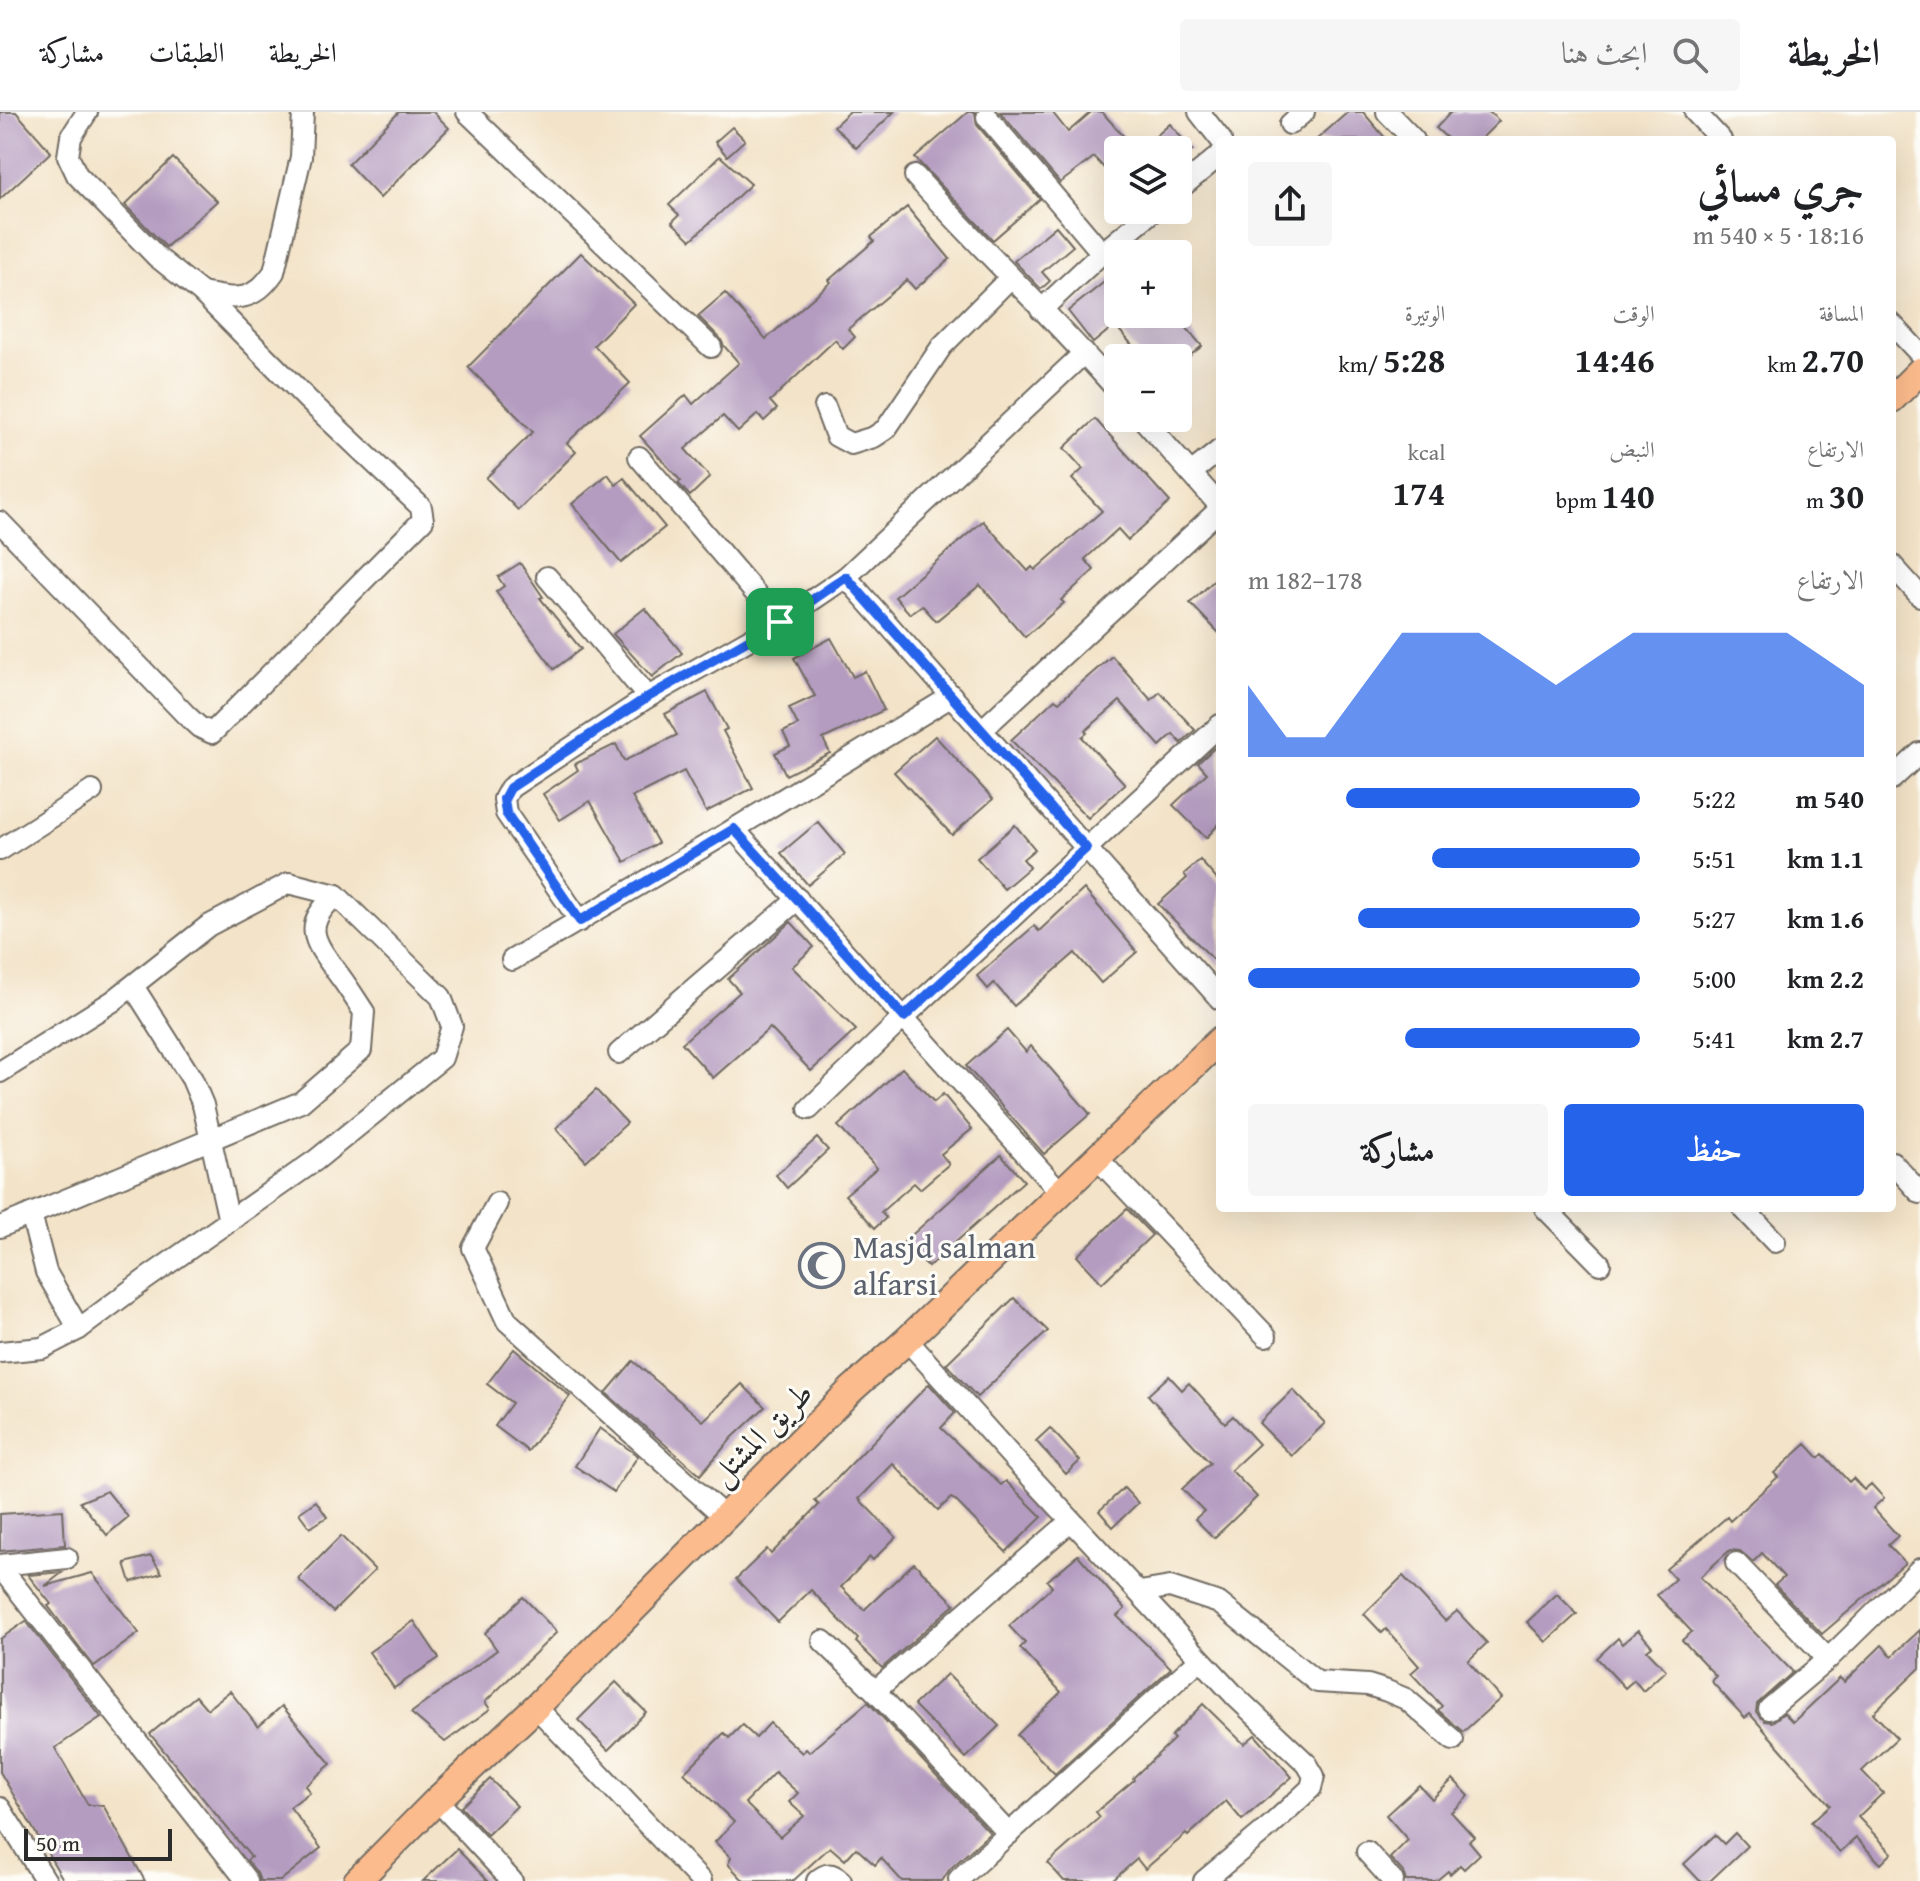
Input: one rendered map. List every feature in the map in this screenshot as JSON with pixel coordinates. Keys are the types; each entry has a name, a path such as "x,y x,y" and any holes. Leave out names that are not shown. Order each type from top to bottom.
{"main road":[{"path":"1896,395 1920,371"},
{"name":"طريق المشتل","path":"357,1881 536,1707 851,1390 1216,1044"}],"street":[{"path":"0,522 186,715 199,727 212,733 423,520 421,507 308,400 202,293 157,257 77,175 68,156 71,137 87,112"},
{"path":"202,293 245,298 264,286 274,272 301,157 303,112"},
{"path":"467,112 711,347"},
{"path":"1199,112 1218,136"},
{"path":"1387,112 1410,136"},
{"path":"1695,112 1717,136"},
{"path":"987,117 1102,253"},
{"path":"1192,178 1216,158"},
{"path":"915,176 1104,375"},
{"path":"1041,310 1137,224"},
{"path":"825,407 836,436 851,444 874,437 886,429 942,346 1010,278"},
{"path":"1896,328 1920,354"},
{"path":"580,921 506,813 504,799 510,788 648,697 780,622 846,577 1084,353"},
{"path":"1154,432 1216,503"},
{"path":"1191,473 1216,453"},
{"path":"639,457 780,622"},
{"path":"982,730 1216,512"},
{"path":"1896,569 1920,596"},
{"path":"547,577 648,697"},
{"path":"846,577 1216,994"},
{"path":"512,960 952,696"},
{"path":"809,1109 1216,729"},
{"path":"1896,775 1920,753"},
{"path":"0,850 92,791"},
{"path":"734,829 1061,1193"},
{"path":"0,1072 113,1001 208,926 289,883 336,895 441,997 452,1026 442,1058 316,1160 79,1329 42,1348 0,1352"},
{"path":"0,1227 301,1102 361,1050 364,1012 317,946 313,927 321,908 336,895"},
{"path":"619,1053 798,899"},
{"path":"133,986 192,1079 203,1105 229,1221"},
{"path":"1097,1158 1266,1336"},
{"path":"1896,1166 1920,1193"},
{"path":"497,1203 473,1248 507,1321 725,1517"},
{"path":"1549,1212 1600,1264"},
{"path":"1747,1212 1775,1242"},
{"path":"31,1214 46,1272 79,1329"},
{"path":"907,1340 1071,1521 1237,1698 1307,1764 1314,1776 1311,1788 1204,1881"},
{"path":"875,1691 1071,1521"},
{"path":"0,1566 67,1558"},
{"path":"1736,1563 1828,1659"},
{"path":"0,1566 247,1881"},
{"path":"1769,1709 1828,1659 1920,1569"},
{"path":"1140,1592 1170,1587 1219,1603 1317,1682 1368,1685 1406,1699 1453,1740"},
{"path":"823,1641 875,1691 1009,1834"},
{"path":"959,1879 1200,1659"},
{"path":"536,1707 701,1881"},
{"path":"437,1800 512,1881"},
{"path":"0,1808 46,1881"},
{"path":"1367,1852 1393,1881"},
{"path":"817,1881 828,1874 841,1881"}],"building":[{"path":"0,112 16,112 51,152 0,199"},
{"path":"399,112 433,112 449,128 380,198 348,164"},
{"path":"849,112 894,112 856,148 834,126"},
{"path":"968,112 975,112 977,125 1040,199 993,240 915,158"},
{"path":"1000,112 1052,112 1068,132 1091,112 1102,112 1123,136 1104,136 1104,168 1094,157 1060,183"},
{"path":"1348,112 1363,112 1384,136 1321,136"},
{"path":"1451,112 1489,112 1499,121 1484,136 1445,136 1436,128"},
{"path":"1170,124 1180,136 1156,136"},
{"path":"732,127 745,140 727,156 715,142"},
{"path":"720,156 751,184 691,240 672,222 679,215 669,205"},
{"path":"173,158 217,201 166,247 125,205"},
{"path":"907,207 950,259 915,289 907,280 848,329 855,337 843,349 835,340 770,401 777,409 764,421 758,414 738,432 723,416 685,449 710,477 690,496 678,483 681,481 640,436 686,395 693,404 739,363 698,316 725,293 766,339 831,282 829,280 874,241 871,237"},
{"path":"1056,226 1073,246 1042,272 1050,281 1041,289 1014,261"},
{"path":"581,253 634,304 594,345 630,383 567,443 576,452 518,510 486,478 533,432 468,367"},
{"path":"1104,282 1104,328 1111,328 1093,343 1068,311"},
{"path":"1118,328 1187,328 1202,346 1192,354 1192,344 1131,344"},
{"path":"1095,419 1170,502 1128,540 1118,529 1085,559 1094,570 1061,600 1064,603 1025,637 980,585 936,621 922,605 910,614 895,597 983,521 1028,571 1032,567 1035,570 1102,511 1072,479 1083,469 1064,448"},
{"path":"608,474 616,485 624,478 665,527 621,563 572,504"},
{"path":"520,563 543,597 540,598 581,649 554,669 496,592 504,586 498,577"},
{"path":"1216,579 1216,630 1190,603"},
{"path":"645,608 682,653 652,677 613,634"},
{"path":"831,638 853,677 865,671 884,710 823,739 830,753 786,775 775,753 790,746 783,732 798,725 789,708 815,696 794,658"},
{"path":"1112,656 1151,700 1160,692 1195,730 1181,743 1173,734 1160,746 1120,701 1082,737 1125,784 1088,818 1011,740 1055,699 1059,702"},
{"path":"707,692 727,729 723,731 753,788 706,812 684,771 632,797 658,843 625,862 590,801 560,820 543,794 578,770 575,764 616,744 624,761 677,735 665,714"},
{"path":"935,736 993,799 952,835 894,772"},
{"path":"1216,747 1216,827 1206,838 1173,805 1207,773 1198,763"},
{"path":"818,822 845,854 808,885 781,853"},
{"path":"1015,825 1035,849 1023,859 1030,867 1004,889 977,858"},
{"path":"1200,860 1216,878 1216,962 1158,904 1187,878 1184,874"},
{"path":"1084,889 1137,952 1101,983 1075,953 1014,1006 994,983 988,989 977,976 1034,926 1039,931"},
{"path":"791,922 814,947 792,967 856,1030 811,1071 770,1028 713,1078 682,1043 740,992 728,979"},
{"path":"1007,1030 1026,1052 1031,1046 1090,1114 1044,1154 966,1066"},
{"path":"902,1068 934,1102 943,1094 972,1129 941,1154 949,1164 920,1189 914,1183 881,1212 886,1218 875,1228 845,1195 877,1168 838,1126"},
{"path":"596,1090 627,1123 586,1161 556,1128"},
{"path":"817,1138 828,1150 787,1188 776,1175"},
{"path":"1001,1155 1024,1181 928,1267 904,1242"},
{"path":"1127,1209 1152,1235 1102,1283 1077,1256"},
{"path":"1014,1298 1048,1331 977,1397 946,1364"},
{"path":"514,1349 570,1396 528,1451 495,1426 512,1403 487,1384"},
{"path":"633,1361 703,1421 742,1384 765,1407 732,1438 700,1475 606,1393"},
{"path":"1169,1376 1182,1390 1189,1383 1225,1423 1233,1416 1259,1444 1231,1470 1257,1497 1214,1538 1195,1519 1204,1511 1182,1489 1210,1463 1148,1395"},
{"path":"929,1384 955,1413 941,1428 1001,1485 1006,1481 1042,1517 1006,1552 955,1500 951,1498 938,1510 893,1464 859,1499 896,1537 873,1560 870,1557 841,1587 864,1610 914,1563 955,1604 882,1668 811,1590 778,1622 736,1579 767,1549 771,1554 819,1505 815,1501"},
{"path":"1293,1390 1325,1423 1292,1456 1259,1423"},
{"path":"600,1428 638,1456 614,1492 575,1466"},
{"path":"1050,1428 1080,1461 1066,1474 1036,1441"},
{"path":"1806,1444 1819,1458 1823,1454 1849,1482 1853,1478 1864,1490 1871,1484 1884,1498 1873,1508 1898,1536 1888,1545 1905,1563 1822,1634 1775,1585 1784,1577 1762,1553 1753,1562 1740,1551 1730,1550 1700,1577 1793,1672 1757,1704 1756,1712 1765,1721 1772,1722 1784,1713 1793,1722 1840,1678 1844,1682 1882,1645 1892,1656 1920,1630 1920,1668 1873,1713 1897,1738 1862,1771 1883,1793 1858,1817 1892,1853 1881,1864 1856,1838 1840,1852 1811,1822 1830,1805 1750,1714 1745,1718 1711,1681 1716,1676 1682,1640 1692,1632 1657,1595 1675,1579 1666,1569 1727,1517 1730,1521 1778,1477 1774,1473"},
{"path":"1124,1488 1138,1503 1113,1527 1099,1511"},
{"path":"107,1491 128,1517 107,1535 80,1502"},
{"path":"316,1501 327,1517 310,1528 299,1513"},
{"path":"63,1510 65,1545 0,1551 0,1514"},
{"path":"341,1536 375,1570 333,1612 298,1579"},
{"path":"1078,1555 1125,1609 1117,1616 1171,1668 1055,1774 1017,1735 1061,1692 1020,1648 1025,1643 1009,1626 1052,1587 1047,1581"},
{"path":"151,1556 162,1573 131,1582 125,1563"},
{"path":"63,1572 45,1586 92,1573 139,1633 94,1666 28,1575"},
{"path":"1403,1576 1445,1621 1457,1611 1487,1643 1468,1661 1501,1698 1463,1732 1438,1710 1442,1706 1411,1673 1419,1666 1386,1629 1382,1633 1364,1614"},
{"path":"1557,1594 1577,1614 1546,1642 1527,1622"},
{"path":"523,1597 557,1632 485,1702 490,1709 445,1742 411,1713 497,1650 485,1633"},
{"path":"26,1621 101,1717 55,1748 88,1805 103,1805 145,1881 64,1881 0,1772 0,1639"},
{"path":"414,1621 439,1658 394,1688 369,1652"},
{"path":"1638,1630 1652,1646 1647,1650 1666,1670 1643,1691 1634,1680 1625,1688 1597,1658 1618,1638 1622,1644"},
{"path":"947,1674 999,1726 966,1758 914,1705"},
{"path":"616,1682 646,1712 608,1750 578,1720"},
{"path":"230,1691 258,1727 282,1706 331,1764 305,1786 310,1792 290,1807 321,1848 280,1881 260,1881 247,1860 251,1857 150,1734 196,1696 207,1709"},
{"path":"868,1702 990,1833 950,1869 942,1881 902,1881 881,1858 875,1865 856,1848 845,1860 830,1847 793,1881 744,1881 728,1864 731,1858 715,1842 734,1822 684,1773 724,1733 729,1738 742,1725 756,1738 770,1723 802,1753 806,1749 809,1752","holes":["775,1772 798,1793 789,1802 804,1816 780,1837 745,1803"]},
{"path":"1203,1704 1244,1744 1255,1735 1292,1777 1242,1820 1226,1801 1145,1869 1137,1859 1112,1881 1064,1881 1048,1863 1100,1817 1096,1812 1134,1780"},
{"path":"490,1779 517,1806 487,1835 461,1807"},
{"path":"1453,1779 1469,1796 1451,1812 1474,1837 1469,1841 1480,1854 1464,1869 1460,1865 1436,1881 1406,1881 1403,1872 1390,1858 1408,1840 1386,1815 1419,1785 1432,1799"},
{"path":"1735,1833 1747,1846 1710,1881 1700,1881 1684,1864 1715,1835 1724,1844"},
{"path":"457,1849 488,1881 423,1881"}],"place":[{"name":"Masjd salman alfarsi","path":"822,1265"}],"route":[{"path":"846,577 1086,848 904,1017 734,829 580,921 506,813 504,799 510,788 648,697 780,622 846,577"}]}
